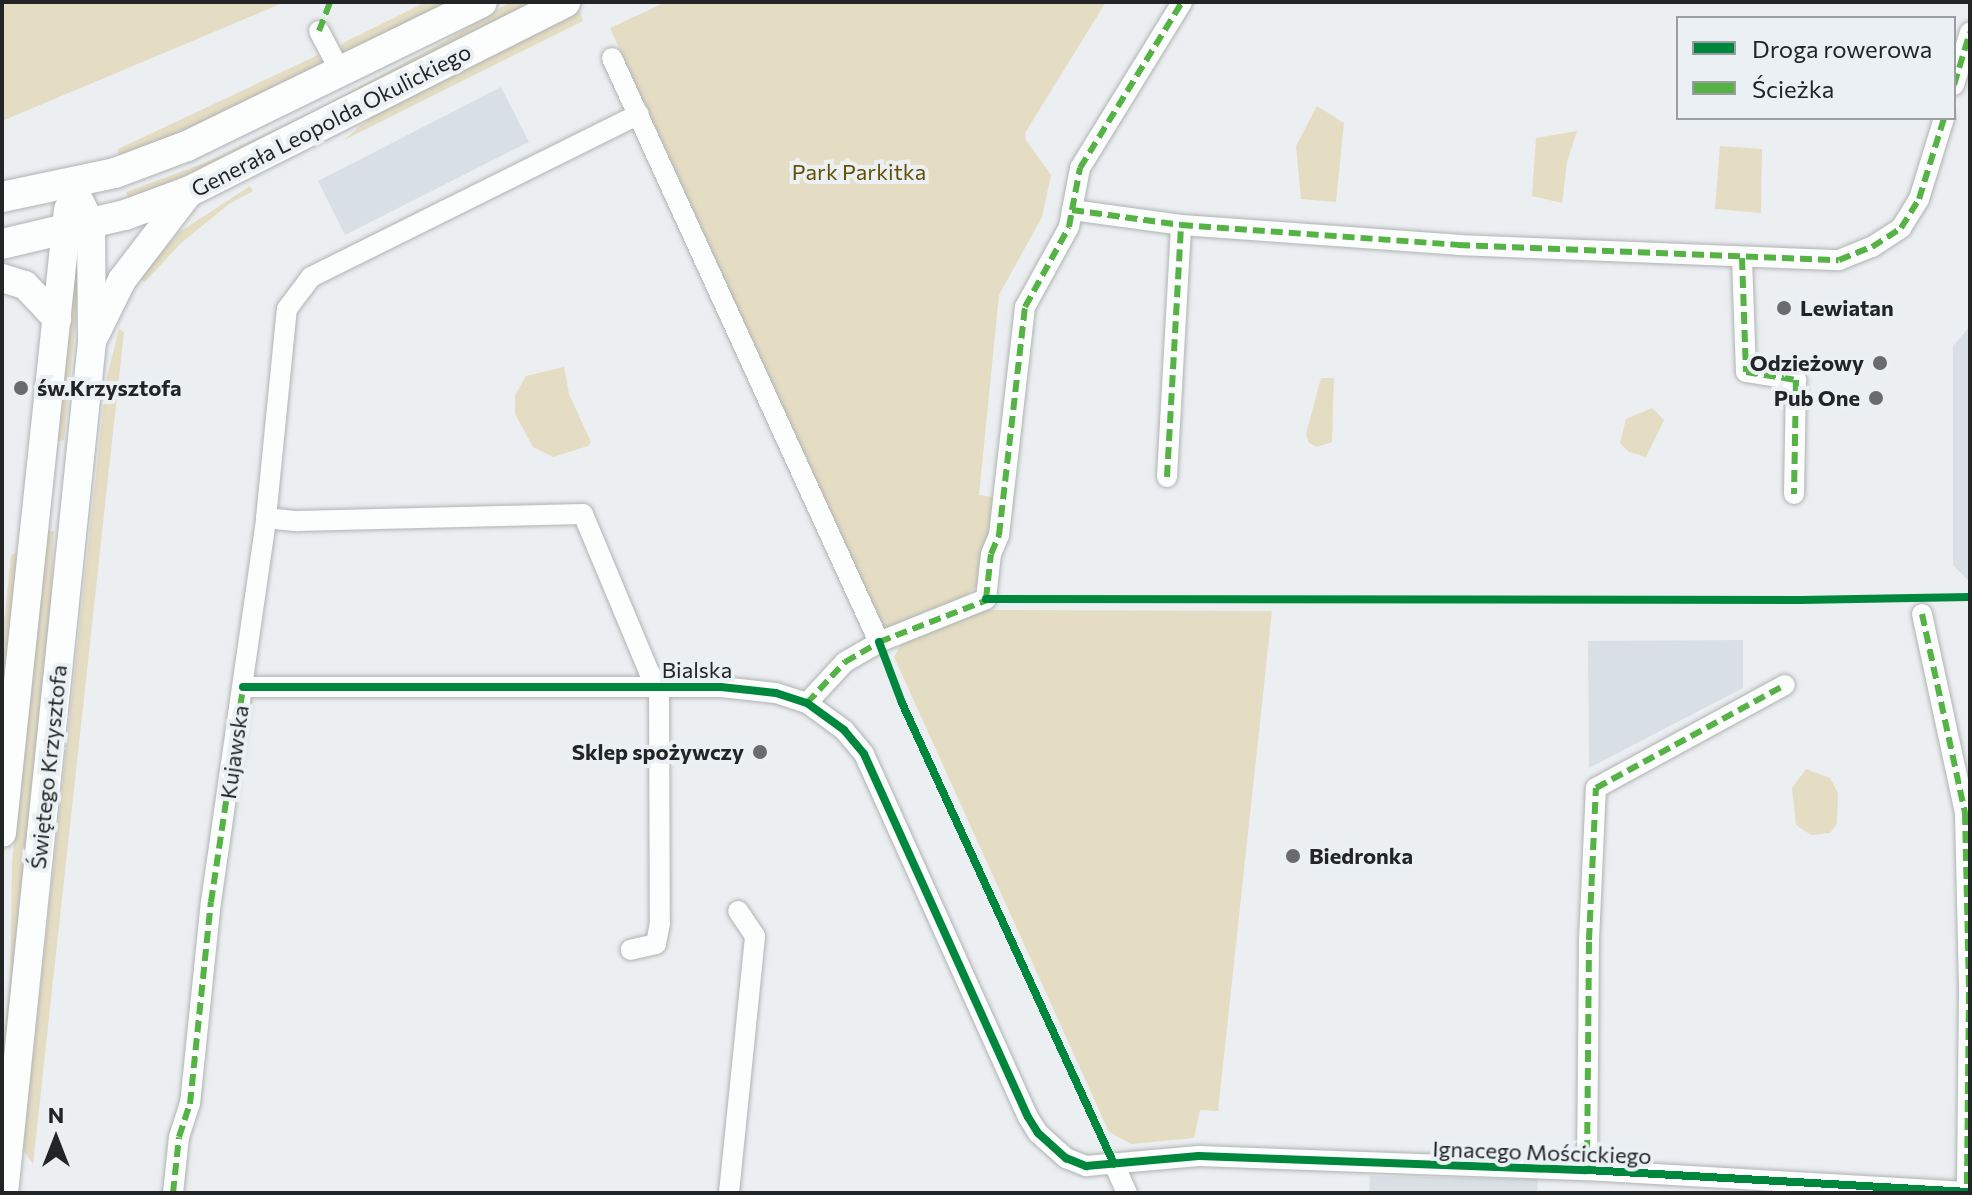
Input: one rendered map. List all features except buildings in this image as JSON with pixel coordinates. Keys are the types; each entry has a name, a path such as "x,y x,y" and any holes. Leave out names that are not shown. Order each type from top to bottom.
{"main road":[{"name":"Generała Leopolda Okulickiego","path":"2,197 115,173 187,146 482,2"},
{"name":"Generała Leopolda Okulickiego","path":"2,244 78,227 190,191 565,2"},
{"path":"71,184 92,341"},
{"path":"92,341 122,280 190,191"},
{"name":"Świętego Krzysztofa","path":"2,833 57,319 78,227"},
{"path":"2,278 25,285 57,319"},
{"name":"Świętego Krzysztofa","path":"4,1193 92,341"}],"street":[{"path":"807,703 845,662 879,642 986,599 991,554 999,535 1025,307 1069,227 1080,168 1182,2"},
{"path":"319,31 340,71"},
{"path":"1956,78 1970,32"},
{"path":"612,58 879,642"},
{"name":"Kujawska","path":"173,1193 179,1137 190,1104 211,902 266,518 287,309 311,277 639,114"},
{"path":"1072,210 1181,225 1458,245 1839,260 1882,241 1901,228 1919,199 1943,120"},
{"path":"1167,477 1181,225"},
{"path":"1742,258 1746,372 1796,380 1794,494"},
{"name":"Bialska","path":"266,518 297,521 583,514 649,672 659,687 660,923 656,944 631,950"},
{"path":"1922,614 1965,813 1969,1192"},
{"name":"Ignacego Mościckiego","path":"1587,1170 1589,940 1596,788 1785,685"},
{"name":"Bialska","path":"243,687 748,688 807,703 844,730 864,754 1038,1133 1076,1162 1086,1166 1114,1164"},
{"path":"729,1193 755,936 738,911"},
{"name":"Ignacego Mościckiego","path":"1114,1164 1199,1156 1587,1170 1969,1192"},
{"path":"1114,1164 1127,1193"}],"shaded area":[{"path":"501,87 529,142 345,235 318,181"},
{"path":"1970,326 1970,582 1953,565 1953,346"},
{"path":"1743,640 1743,688 1589,768 1588,641"},
{"path":"1370,1176 1538,1179 1537,1193 1369,1193"}],"green space":[{"path":"2,2 285,2 2,121"},
{"path":"426,2 460,2 343,54 340,46 345,42"},
{"path":"510,2 534,2 221,164 129,201 126,192 207,162 316,110 438,45"},
{"name":"Park Parkitka","path":"666,2 1106,2 1025,133 1026,140 1051,175 1042,217 999,295 979,495 998,498 977,586 967,595 884,629 610,28"},
{"path":"578,6 583,21 344,140 382,107"},
{"path":"318,55 325,65 193,130 119,159 118,149"},
{"path":"1317,106 1344,123 1336,202 1301,199 1296,146"},
{"path":"1577,131 1567,162 1562,203 1532,196 1536,138"},
{"path":"1720,146 1762,149 1761,213 1715,209"},
{"path":"250,186 253,191 229,204 180,244 145,282 139,279 178,233"},
{"path":"74,281 80,281 64,440 57,441"},
{"path":"119,329 124,332 33,1164 23,1150 106,381"},
{"path":"564,367 569,394 591,442 588,446 553,457 533,447 515,414 515,395 526,376"},
{"path":"1321,378 1334,378 1332,442 1317,447 1309,443 1306,434"},
{"path":"1652,408 1664,420 1646,457 1629,452 1620,443 1626,419"},
{"path":"48,531 54,531 51,607 2,1123 2,1049 10,984 12,863"},
{"path":"21,551 2,724 2,642 11,555"},
{"path":"985,610 1272,611 1218,1111 1200,1110 1194,1138 1131,1144 1109,1132 894,657 901,644"},
{"path":"1806,769 1830,778 1838,793 1837,824 1830,833 1811,835 1796,825 1792,788"}],"marked path":[{"path":"319,31 330,2"},
{"path":"1072,210 1080,168 1182,2"},
{"path":"1956,78 1970,32"},
{"path":"986,599 991,554 999,535 1025,307 1069,227 1072,210 1181,225 1458,245 1839,260 1872,247 1901,228 1919,199 1943,120"},
{"path":"1167,477 1181,225"},
{"path":"1742,258 1746,372 1796,380 1794,494"},
{"path":"807,703 845,662 879,642 990,599"},
{"path":"1922,614 1965,813 1969,992 1967,1192"},
{"path":"1587,1170 1589,940 1596,788 1785,685"},
{"path":"173,1193 179,1137 190,1104 211,902 243,687"}],"cycle path":[{"path":"986,599 1800,600 1970,597"},
{"path":"879,642 902,703 1114,1164"},
{"path":"243,687 721,687 776,693 807,703 844,730 864,754 1028,1117 1038,1133 1066,1158 1086,1166 1199,1156 1587,1170 1970,1192"}],"place":[{"name":"Lewiatan","path":"1784,308"},
{"name":"Odzieżowy","path":"1880,363"},
{"name":"św.Krzysztofa","path":"21,388"},
{"name":"Pub One","path":"1876,398"},
{"name":"Sklep spożywczy","path":"760,752"},
{"name":"Biedronka","path":"1293,856"}]}
